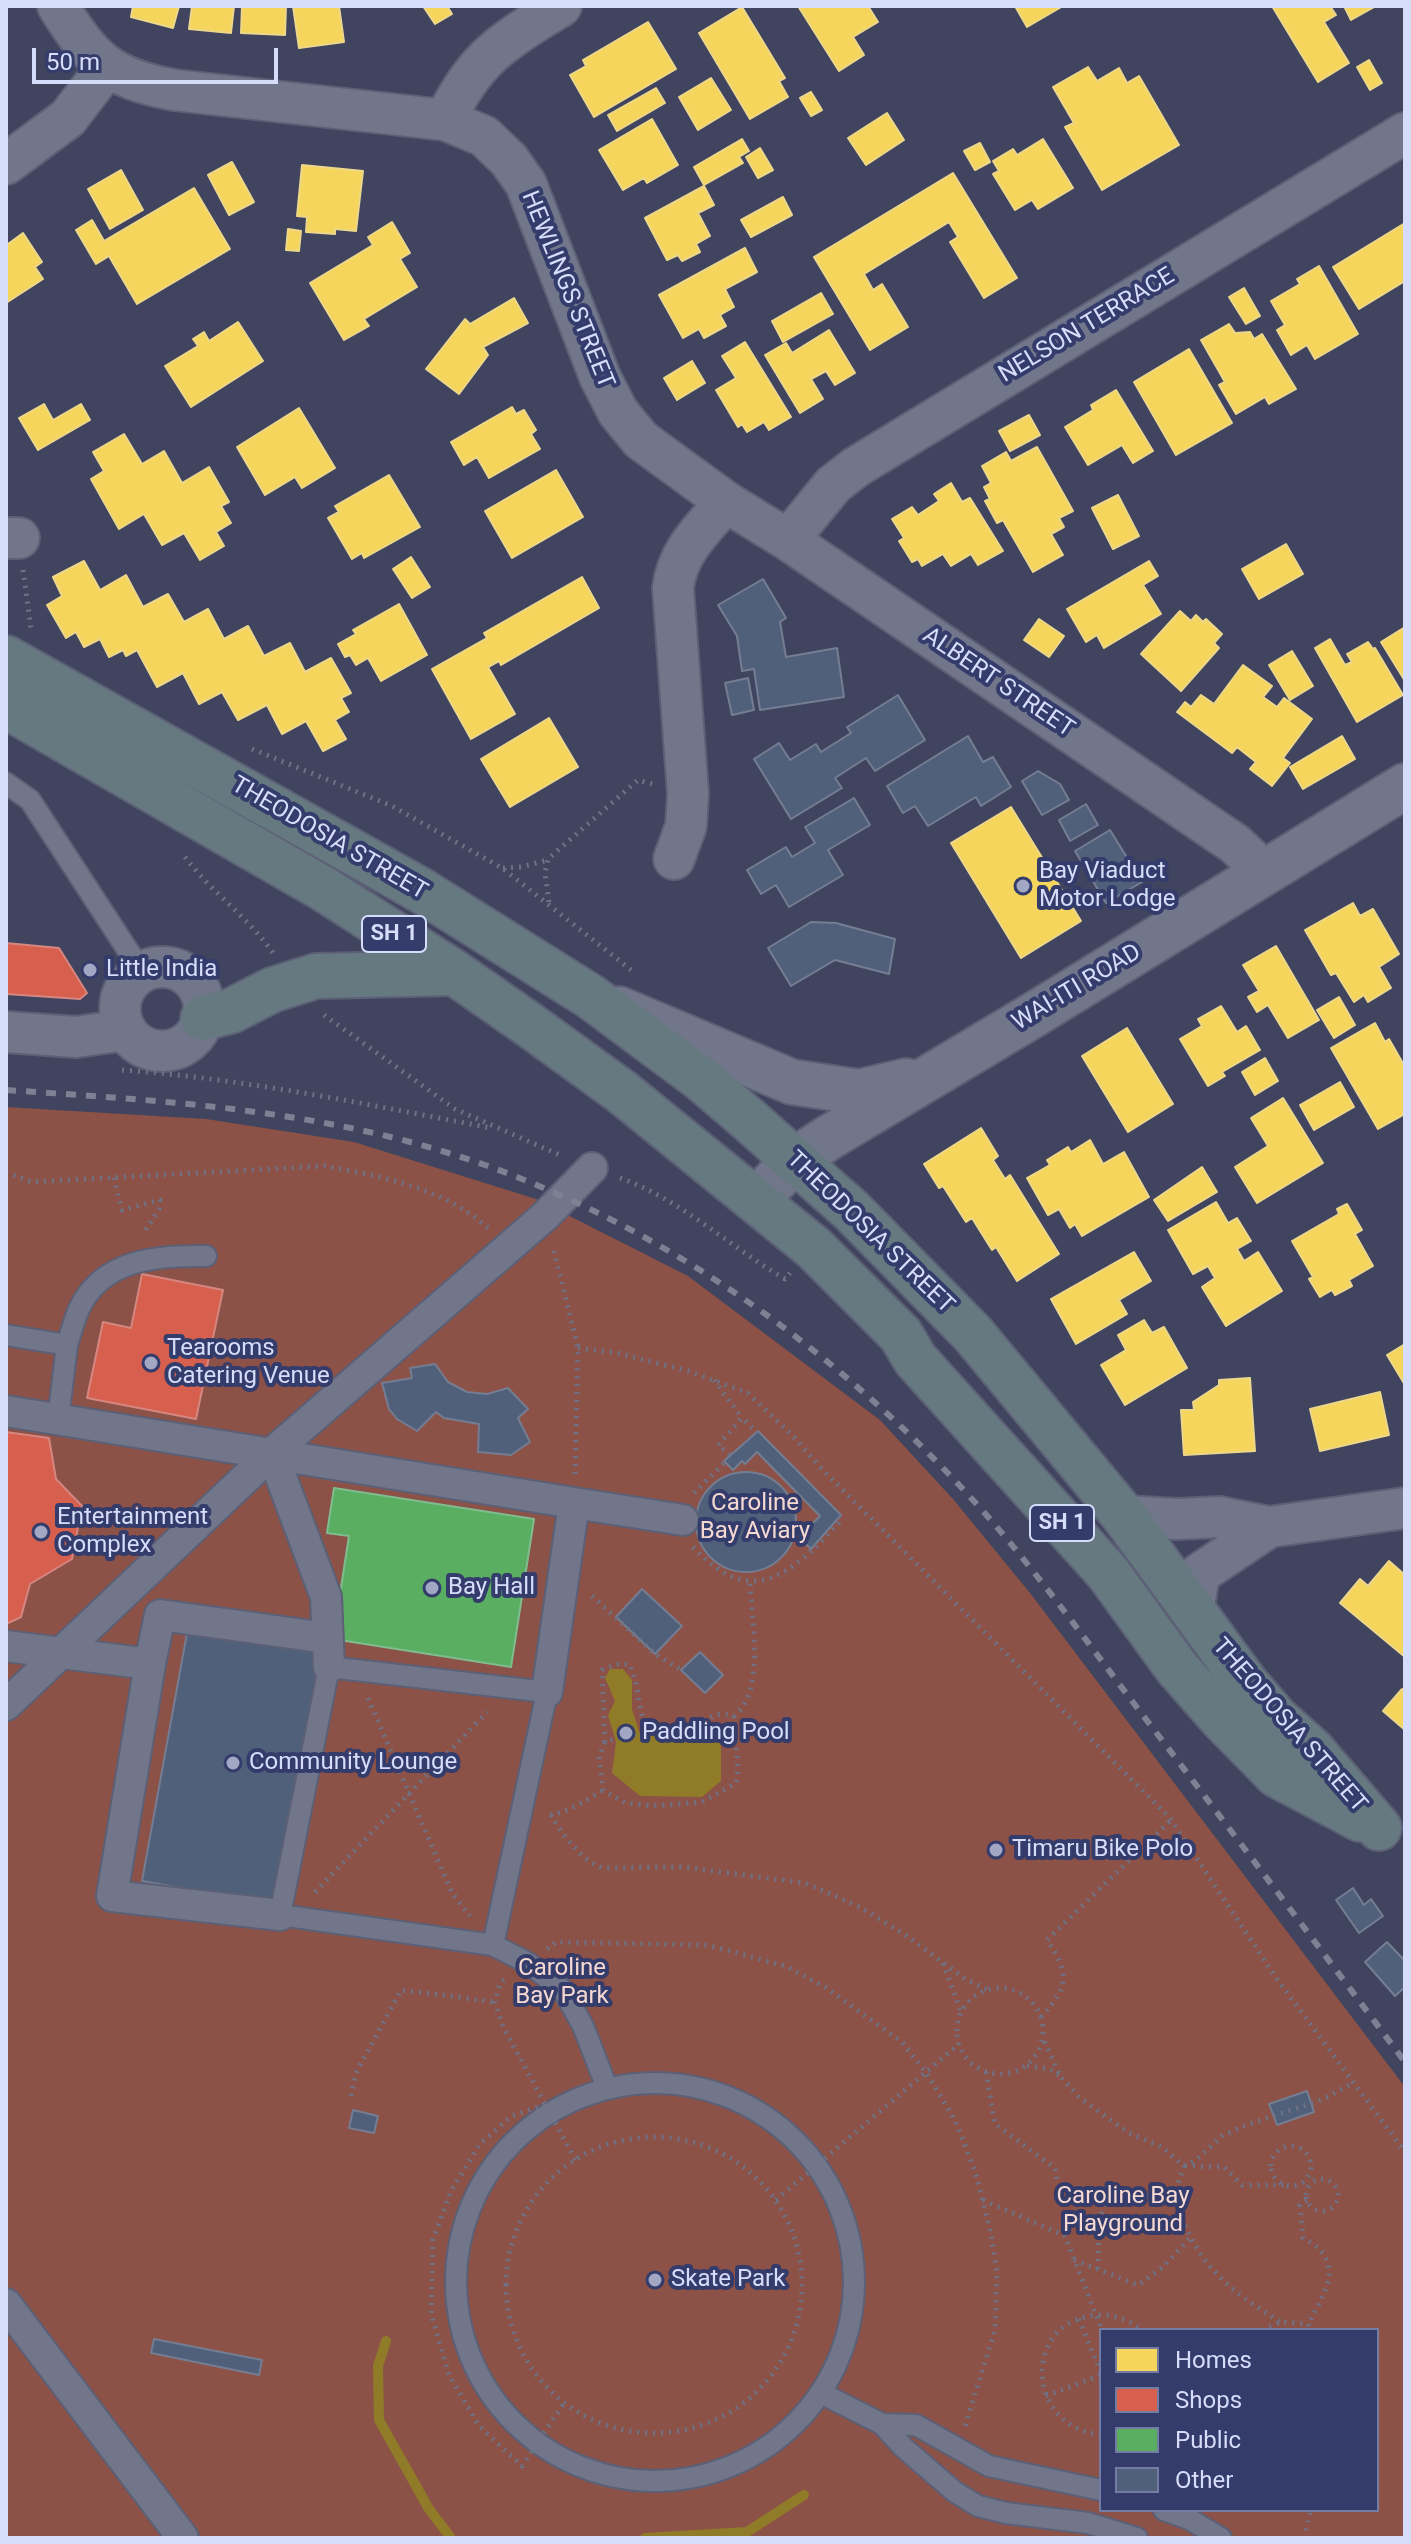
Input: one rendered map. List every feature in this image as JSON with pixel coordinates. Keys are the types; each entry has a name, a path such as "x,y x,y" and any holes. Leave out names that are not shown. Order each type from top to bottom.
{"highway":[{"name":"THEODOSIA STREET","path":"18,644 591,997 700,1078 795,1160 852,1211 973,1334 1124,1516 1255,1694 1392,1835"},
{"name":"THEODOSIA STREET","path":"6,706 324,889 455,973 622,1092 756,1200 814,1248 901,1335 915,1359 1108,1573 1177,1668 1277,1775 1392,1835"},
{"path":"203,1018 231,1011 272,990 316,976 455,973"}],"main road":[{"name":"WAI-ITI ROAD","path":"756,1200 795,1160 1405,786"},
{"path":"591,997 792,1082 859,1092 930,1076"}],"street":[{"path":"6,164 68,118 107,67 81,42 58,6"},
{"path":"445,120 473,71 491,53 561,6"},
{"name":"HEWLINGS STREET","path":"107,67 133,81 174,90 445,120 484,136 509,160 526,184 600,377 618,412 641,440 726,502"},
{"name":"NELSON TERRACE","path":"788,540 833,485 856,467 1405,133"},
{"path":"674,859 686,826 688,794 673,588 675,572 683,553 726,502"},
{"name":"ALBERT STREET","path":"726,502 788,540 1235,844 1265,872"},
{"path":"158,967 173,969 188,976 198,987 204,1003 203,1018 191,1040 168,1051 155,1051 143,1047 125,1030 120,1018 120,1004 124,991 142,972 158,967"},
{"path":"6,1032 76,1037 125,1030"},
{"path":"6,1705 272,1453 545,1216 592,1168"},
{"path":"6,1411 683,1520"},
{"path":"272,1453 326,1597 337,1658 160,1615 112,1896 280,1915"},
{"path":"547,1692 574,1503"},
{"path":"1124,1516 1177,1519 1220,1517 1269,1527 1405,1508"},
{"path":"1193,1613 1199,1574 1269,1527"},
{"path":"6,1646 150,1664"},
{"path":"6,2304 183,2538"}],"lane":[{"path":"6,783 30,800 117,935 132,952 142,972"},
{"path":"58,1420 67,1345 78,1310 88,1293 109,1272 149,1258 206,1256"},
{"path":"6,1335 67,1345"},
{"path":"493,1945 547,1692 337,1658 280,1915 493,1945 528,1963 563,1990 583,2026 606,2085"},
{"path":"675,2080 741,2099 797,2139 816,2165 836,2196 851,2230 854,2295 849,2331 839,2361 821,2393 776,2441 719,2472 654,2483 590,2473 536,2445 487,2396 459,2338 451,2273 468,2212 502,2157 549,2111 606,2085 675,2080"},
{"path":"821,2393 882,2424 903,2447 955,2492 978,2506 1006,2513 1088,2523 1137,2538"},
{"path":"882,2424 916,2425 989,2466 1099,2490"},
{"path":"1170,2512 1189,2519 1221,2538"}],"path":[{"path":"12,538 18,644"},
{"path":"238,743 392,806 502,868 639,976"},
{"path":"502,868 536,864 548,859 638,780 688,794"},
{"path":"185,857 262,937 278,962"},
{"path":"548,859 545,873 549,903"},
{"path":"322,1013 455,1109 592,1168 630,1181 683,1211 785,1279 796,1267"},
{"path":"113,1069 190,1075 351,1101 504,1131"},
{"path":"6,1172 31,1182 324,1166 352,1170 411,1186 455,1204 472,1213 509,1247"},
{"path":"114,1178 122,1210 160,1200 159,1209 138,1243 131,1264"},
{"path":"545,1216 578,1348 574,1503"},
{"path":"578,1348 617,1353 714,1380 748,1393 793,1436 819,1466 1171,1820 1245,1932 1405,2152"},
{"path":"714,1380 742,1418 757,1432"},
{"path":"730,1455 718,1445 742,1418"},
{"path":"725,1462 693,1494 683,1520 692,1546 712,1568 750,1583 775,1578 817,1546 842,1520 839,1517"},
{"path":"564,1571 655,1654 681,1670"},
{"path":"734,1716 743,1709 752,1688 750,1583"},
{"path":"337,1658 409,1795 452,1893 493,1945"},
{"path":"647,1731 640,1716 634,1672 629,1664 616,1664 602,1670 609,1740 599,1757 603,1790 614,1798 639,1805 702,1802 736,1783 739,1770 734,1716"},
{"path":"280,1915 320,1889 510,1688"},
{"path":"609,1740 647,1731 681,1731 698,1726 710,1716 721,1713 734,1716"},
{"path":"521,1817 551,1815 586,1801 603,1790"},
{"path":"551,1815 592,1864 602,1868 683,1867 805,1883 860,1907 988,1990"},
{"path":"1041,2017 1064,1986 1059,1958 1047,1940 1171,1820"},
{"path":"576,2161 503,2027 495,2002 500,1983 556,1942 707,1945 785,1966 825,1987 902,2042 925,2071 955,2120 975,2171 997,2272 995,2330 969,2420 954,2444"},
{"path":"943,1962 961,2012"},
{"path":"1043,2038 1036,2056 1026,2066 1000,2075 974,2066 964,2056 957,2029 961,2012 980,1992 1009,1988 1023,1994 1034,2004 1041,2017 1043,2038 1060,2076"},
{"path":"351,2096 356,2073 401,1990 495,2002"},
{"path":"776,2200 959,2044"},
{"path":"1026,2066 1049,2069 1102,2116 1129,2133 1162,2147 1184,2166 1224,2167 1242,2185 1278,2187 1297,2185 1308,2182 1321,2178 1331,2182 1337,2191 1337,2201 1324,2211 1314,2208 1307,2201 1306,2191 1308,2182 1310,2171 1309,2157 1299,2148 1287,2146 1276,2153 1271,2164 1274,2176 1284,2185"},
{"path":"986,2072 995,2124 1055,2168 1057,2179 1062,2184 1109,2196 1174,2195"},
{"path":"1307,2201 1300,2205 1303,2238 1322,2253 1330,2275 1309,2327 1281,2322 1255,2307 1217,2276 1184,2228 1174,2195 1184,2166 1197,2159 1222,2136 1324,2099 1353,2083"},
{"path":"549,2111 510,2117 480,2144 451,2191 433,2240 431,2313 449,2375 479,2426 522,2466 564,2403"},
{"path":"643,2136 693,2141 739,2162 776,2200 796,2237 803,2285 796,2332 773,2375 738,2408 695,2428 647,2433 600,2424 564,2403 526,2361 508,2314 506,2264 522,2217 553,2177 576,2161 594,2149 643,2136"},
{"path":"1098,2269 1099,2219 1109,2196"},
{"path":"983,2200 1065,2236 1101,2328"},
{"path":"1074,2260 1138,2285 1162,2268 1190,2238"},
{"path":"1099,2434 1074,2428 1062,2419 1046,2396 1041,2383 1041,2367 1048,2345 1057,2334 1079,2319 1096,2316 1122,2318 1138,2328"},
{"path":"1079,2319 1099,2369"},
{"path":"1267,2328 1281,2322"},
{"path":"1046,2396 1099,2375"},
{"path":"1304,2538 1310,2512"}],"green space":[{"name":"Caroline Bay Park","path":"6,1107 206,1119 354,1142 536,1199 688,1276 880,1420 953,1499 1030,1593 1405,2087 1405,2538 6,2538"}],"shaded area":[{"name":"Paddling Pool","path":"610,1669 623,1669 632,1680 632,1709 641,1737 713,1732 721,1746 721,1781 702,1797 640,1796 612,1773 616,1742 608,1715 615,1701 605,1678"}],"building: Homes":[{"path":"133,6 179,6 173,28 131,17"},
{"path":"192,6 234,6 231,33 189,29"},
{"path":"242,6 286,6 285,35 241,33"},
{"path":"293,6 339,6 344,42 299,48"},
{"path":"423,6 447,6 452,14 435,24"},
{"path":"798,6 868,6 878,22 853,37 864,55 839,71"},
{"path":"1015,6 1063,6 1027,27"},
{"path":"1272,6 1330,6 1336,15 1324,22 1349,63 1318,82"},
{"path":"1376,6 1351,20 1345,8"},
{"path":"742,7 785,78 779,81 788,97 750,119 699,33"},
{"path":"648,22 676,69 594,117 570,75 586,66 583,60"},
{"path":"1369,60 1382,83 1370,90 1357,67"},
{"path":"1088,67 1097,81 1119,68 1127,83 1139,76 1179,145 1102,190 1065,127 1074,123 1053,87"},
{"path":"711,78 731,110 698,130 679,97"},
{"path":"656,88 665,103 617,131 608,115"},
{"path":"811,92 822,110 811,116 800,98"},
{"path":"887,113 904,140 866,165 848,138"},
{"path":"652,119 678,165 647,183 644,178 623,190 599,150"},
{"path":"742,139 749,151 739,157 743,163 704,185 694,167"},
{"path":"1043,139 1073,188 1038,209 1032,200 1015,210 993,174 999,171 993,161 1013,149 1017,155"},
{"path":"980,143 990,162 975,170 964,151"},
{"path":"760,148 773,170 758,178 746,157"},
{"path":"232,162 254,202 229,215 208,175"},
{"path":"302,165 363,171 356,231 335,229 335,234 306,232 307,217 297,216"},
{"path":"121,170 143,210 110,229 88,189"},
{"path":"953,173 1017,278 984,298 950,242 958,237 949,222 864,274 873,290 882,284 908,327 870,350 814,257"},
{"path":"704,186 714,205 698,213 710,236 696,244 700,252 682,261 678,255 667,260 645,218"},
{"path":"194,188 230,249 137,304 109,256 96,264 76,230 92,220 104,241"},
{"path":"783,197 792,215 751,237 741,220"},
{"path":"392,222 410,253 400,259 417,287 364,319 369,326 344,340 310,283 373,245 368,237"},
{"path":"1405,223 1405,281 1359,309 1333,267"},
{"path":"288,229 301,231 299,251 286,250"},
{"path":"23,233 42,262 35,267 43,279 6,303 6,241 8,244"},
{"path":"745,248 757,272 725,289 734,307 720,315 726,326 704,338 699,329 683,338 659,295"},
{"path":"1319,266 1358,334 1315,359 1307,345 1291,355 1277,330 1285,325 1271,301 1300,284 1297,279"},
{"path":"1244,288 1260,316 1246,324 1229,297"},
{"path":"821,293 833,314 783,342 772,321"},
{"path":"514,298 528,323 483,347 488,355 459,394 426,369 465,319 470,324"},
{"path":"238,322 263,361 191,407 165,366 198,346 193,339 204,332 209,341"},
{"path":"1229,324 1235,333 1250,332 1254,339 1262,334 1296,389 1269,404 1265,397 1236,414 1219,385 1225,382 1201,340"},
{"path":"829,330 855,373 835,385 826,371 811,379 823,399 800,413 765,355 786,343 792,353"},
{"path":"745,342 791,417 769,430 764,422 747,432 742,424 738,427 716,390 736,378 722,356"},
{"path":"1189,349 1232,423 1176,455 1134,382"},
{"path":"692,361 705,383 677,400 664,378"},
{"path":"1116,390 1153,451 1133,463 1122,445 1088,465 1065,427 1093,410 1091,405"},
{"path":"44,404 53,420 81,404 90,420 38,450 19,418"},
{"path":"512,407 516,414 524,410 536,430 531,434 540,449 489,478 477,457 464,465 451,442"},
{"path":"299,408 335,468 302,488 295,477 265,495 237,447"},
{"path":"1029,415 1040,435 1010,451 999,431"},
{"path":"124,434 142,464 164,451 182,483 209,467 229,502 221,506 231,523 216,532 224,546 200,560 184,533 162,545 144,514 119,529 91,479 104,471 93,452"},
{"path":"1037,447 1073,511 1059,518 1064,527 1051,534 1063,555 1033,572 1003,520 997,523 985,501 990,499 984,487 991,483 982,466 1006,452 1011,461"},
{"path":"556,470 583,517 512,558 485,511"},
{"path":"389,475 420,527 364,558 362,553 352,559 328,518 339,512 335,506"},
{"path":"951,483 962,502 970,498 1003,551 978,565 971,554 951,566 943,554 922,566 918,559 912,562 899,541 904,538 892,519 912,507 918,515 939,501 934,494"},
{"path":"1118,495 1139,536 1113,549 1092,508"},
{"path":"1286,544 1303,574 1259,599 1242,569"},
{"path":"411,557 430,587 412,598 393,569"},
{"path":"84,561 100,590 126,575 143,607 168,594 184,622 208,609 224,639 248,626 264,656 290,643 305,672 331,658 351,693 341,698 349,712 335,720 346,739 323,751 306,721 282,734 267,705 238,720 222,692 199,704 183,673 157,687 137,650 126,656 123,650 109,657 100,639 84,647 76,632 66,638 47,605 62,596 53,577"},
{"path":"1149,561 1158,576 1143,585 1161,614 1104,648 1097,635 1086,642 1067,609"},
{"path":"582,577 599,608 501,665 499,661 488,667 515,714 471,739 432,669 487,638 484,633"},
{"path":"399,604 427,655 381,681 368,658 356,665 350,655 345,657 338,644 356,634 353,630"},
{"path":"1180,611 1191,621 1196,615 1203,622 1206,619 1222,634 1214,643 1219,648 1181,691 1141,654"},
{"path":"1039,619 1064,636 1049,657 1024,640"},
{"path":"1405,627 1405,681 1381,642"},
{"path":"1330,639 1345,665 1352,662 1347,654 1368,642 1375,648 1403,695 1357,722 1315,648"},
{"path":"1292,651 1313,686 1290,700 1269,665"},
{"path":"1243,665 1272,686 1263,697 1277,707 1284,698 1312,719 1283,758 1290,763 1272,786 1250,769 1256,762 1237,747 1232,753 1177,712 1185,702 1191,707 1201,695 1214,704"},
{"path":"549,718 578,767 510,807 481,759"},
{"path":"1342,736 1355,759 1303,789 1290,767"},
{"path":"1011,807 1081,921 1021,958 951,843"},
{"path":"1353,903 1360,916 1373,909 1399,954 1379,967 1391,988 1368,1002 1364,995 1354,1002 1336,973 1331,975 1305,930"},
{"path":"1276,946 1319,1020 1288,1038 1268,1005 1257,1012 1248,997 1259,991 1243,965"},
{"path":"1339,997 1355,1025 1334,1038 1317,1010"},
{"path":"1221,1006 1237,1032 1246,1026 1260,1050 1222,1072 1225,1076 1208,1086 1180,1039 1202,1026 1198,1019"},
{"path":"1375,1023 1385,1042 1389,1039 1405,1067 1405,1114 1378,1129 1331,1048"},
{"path":"1127,1028 1173,1104 1128,1132 1082,1056"},
{"path":"1265,1058 1278,1081 1255,1095 1242,1072"},
{"path":"1340,1082 1354,1107 1314,1130 1300,1105"},
{"path":"1283,1098 1323,1163 1257,1203 1235,1167 1268,1146 1251,1118"},
{"path":"981,1128 998,1156 993,1160 1005,1179 1010,1175 1059,1254 1017,1281 996,1247 992,1250 972,1218 966,1222 943,1186 939,1188 924,1164"},
{"path":"1090,1140 1103,1164 1124,1152 1149,1197 1082,1236 1075,1224 1070,1228 1059,1209 1048,1215 1027,1178 1050,1165 1047,1160 1068,1147 1071,1152"},
{"path":"1202,1167 1217,1192 1168,1221 1154,1200"},
{"path":"1216,1202 1228,1223 1237,1218 1251,1241 1237,1249 1244,1261 1258,1252 1282,1291 1226,1326 1202,1287 1215,1278 1208,1266 1193,1274 1168,1230"},
{"path":"1347,1204 1362,1230 1355,1234 1373,1266 1349,1280 1352,1286 1335,1295 1332,1290 1320,1297 1309,1279 1313,1277 1292,1241 1339,1214 1337,1209"},
{"path":"1134,1252 1151,1281 1119,1300 1127,1314 1076,1344 1051,1299"},
{"path":"1144,1320 1152,1333 1164,1327 1187,1368 1125,1405 1101,1365 1126,1350 1118,1335"},
{"path":"1405,1344 1405,1385 1387,1355"},
{"path":"1250,1378 1255,1451 1184,1455 1181,1410 1194,1410 1193,1402 1219,1385 1219,1380"},
{"path":"1380,1392 1389,1435 1320,1451 1310,1409"},
{"path":"1389,1561 1405,1575 1405,1657 1340,1603 1360,1579 1368,1586"},
{"path":"1402,1689 1405,1691 1405,1730 1383,1711"}],"building: Shops":[{"path":"6,943 59,948 87,993 80,999 6,994"},
{"name":"Tearooms Catering Venue","path":"142,1274 223,1290 196,1419 87,1398 103,1322 131,1328"},
{"name":"Entertainment Complex","path":"6,1432 49,1438 56,1479 82,1506 72,1559 30,1584 21,1617 6,1624"}],"building: Public":[{"name":"Bay Hall","path":"334,1488 534,1519 511,1667 333,1639 349,1536 327,1533"}],"building: Other":[{"path":"763,579 786,618 780,622 786,657 837,648 844,697 760,710 754,669 742,671 737,636 718,605"},
{"path":"748,678 754,710 732,715 725,683"},
{"path":"898,695 925,740 875,771 866,758 835,778 842,788 791,819 754,759 779,743 790,760 816,744 821,752 851,733 847,727"},
{"path":"968,736 983,762 993,757 1011,787 981,806 976,797 928,826 915,806 903,813 887,786"},
{"path":"1038,771 1060,784 1069,800 1042,815 1022,781"},
{"path":"854,798 870,825 828,850 843,875 789,907 776,885 761,894 747,870 786,847 792,857 815,843 805,827"},
{"path":"1086,804 1098,825 1070,841 1059,820"},
{"path":"1110,830 1142,882 1106,903 1075,851"},
{"path":"811,922 836,923 895,939 889,974 835,960 791,986 768,948"},
{"path":"435,1364 448,1382 467,1392 487,1394 508,1388 528,1409 518,1418 530,1442 511,1455 478,1452 479,1424 444,1418 436,1412 417,1431 397,1419 389,1409 382,1383 412,1378 410,1368"},
{"path":"758,1431 841,1515 811,1549 802,1540 820,1516 757,1452 733,1470 724,1461"},
{"path":"746,1472 765,1475 782,1486 793,1503 796,1522 793,1541 782,1558 765,1569 746,1572 727,1569 710,1558 699,1541 696,1522 699,1503 710,1486 727,1475"},
{"path":"642,1589 682,1626 655,1654 616,1617"},
{"name":"Community Lounge","path":"189,1622 323,1646 276,1905 142,1881"},
{"path":"700,1652 723,1675 705,1693 681,1670"},
{"path":"1353,1888 1364,1905 1371,1899 1383,1916 1359,1933 1336,1900"},
{"path":"1387,1942 1405,1961 1405,1987 1395,1996 1365,1962"},
{"path":"1307,2091 1314,2112 1277,2125 1269,2104"},
{"path":"353,2110 378,2116 374,2133 349,2128"},
{"path":"154,2339 262,2360 259,2375 151,2353"}],"waterway":[{"path":"386,2341 378,2366 379,2420 429,2509 451,2538"},
{"path":"645,2538 747,2532 804,2495"}],"railway":[{"path":"6,1090 248,1111 308,1120 426,1146 485,1165 557,1194 627,1228 694,1266 759,1310 881,1408 937,1461 989,1518 1074,1623 1405,2062"}],"place":[{"name":"Bay Viaduct Motor Lodge","path":"1023,886"},
{"name":"Little India","path":"90,970"},
{"name":"Tearooms Catering Venue","path":"151,1363"},
{"name":"Entertainment Complex","path":"41,1532"},
{"name":"Bay Hall","path":"432,1588"},
{"name":"Paddling Pool","path":"626,1733"},
{"name":"Community Lounge","path":"233,1763"},
{"name":"Timaru Bike Polo","path":"996,1850"},
{"name":"Skate Park","path":"655,2280"}],"park label":[{"name":"Caroline Bay Aviary","path":"755,1518"},
{"name":"Caroline Bay Playground","path":"1123,2211"}]}
